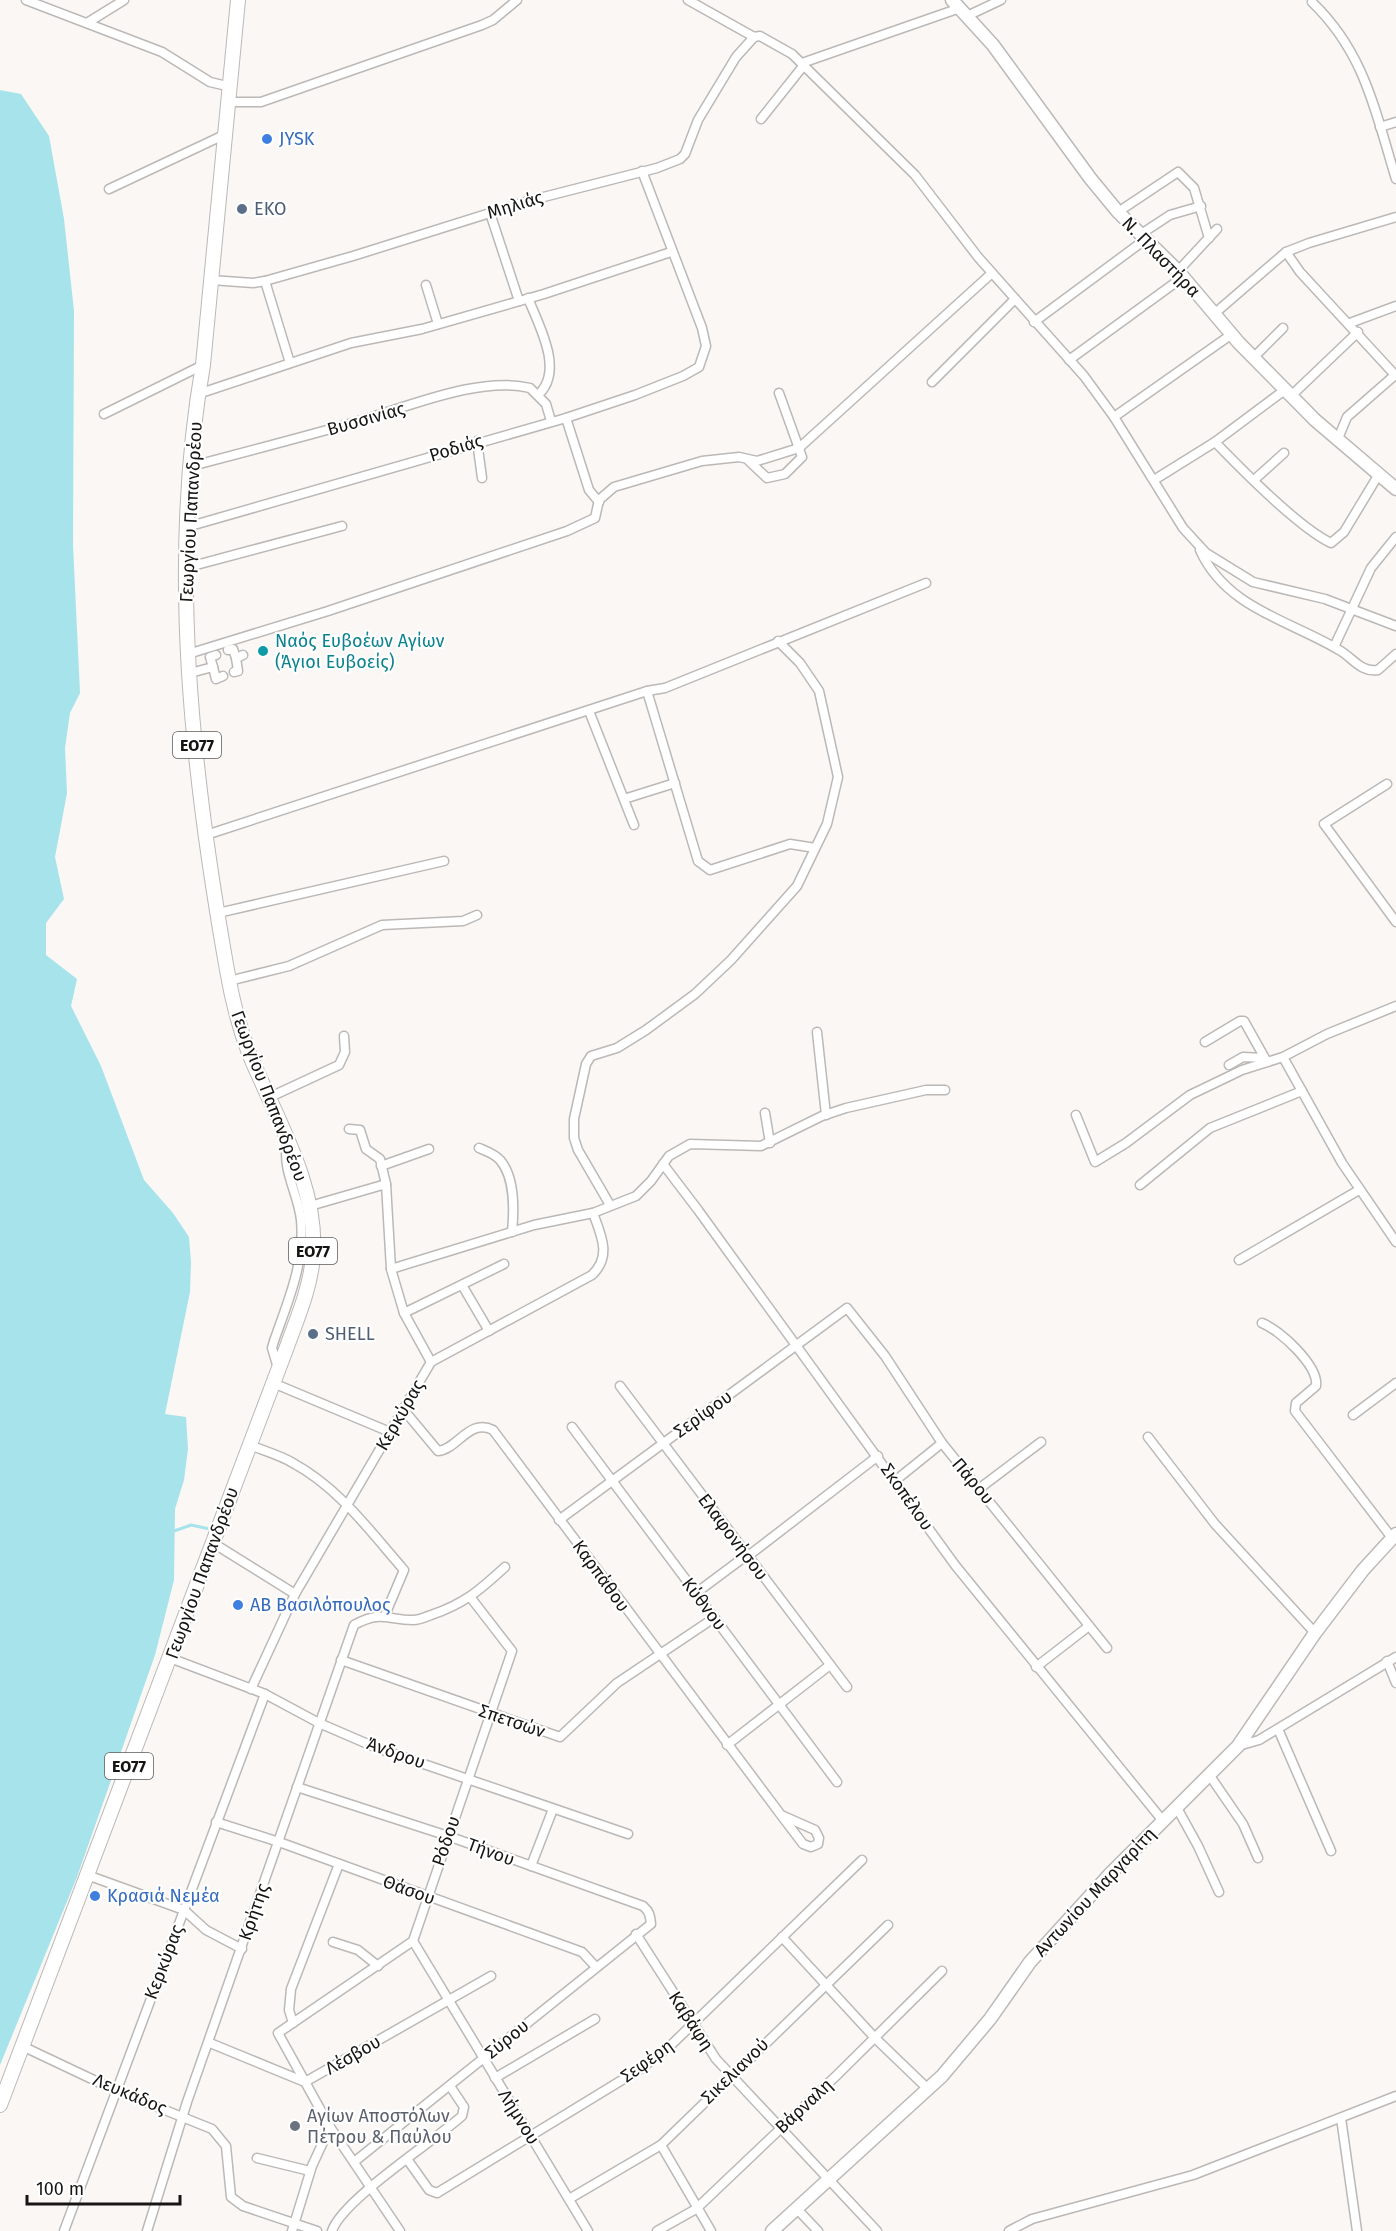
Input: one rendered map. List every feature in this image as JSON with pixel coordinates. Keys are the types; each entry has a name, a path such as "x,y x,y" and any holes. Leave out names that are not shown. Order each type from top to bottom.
{"main road":[{"name":"Γεωργίου Παπανδρέου","path":"0,2105 273,1383 310,1275 313,1256 310,1206 241,1030 229,981 206,835 188,654 185,568 187,527 198,394 212,280 238,0"}],"street":[{"path":"26,0 162,52 210,82 231,87"},
{"path":"87,23 123,0"},
{"path":"229,102 261,102 331,80 482,25 493,20 517,0"},
{"path":"688,0 754,37 760,36 782,48 803,64 915,175 953,227 1069,360 1114,417 1183,528 1197,544 1238,575 1253,582 1296,591 1396,626"},
{"path":"761,119 803,64 960,8 1001,0"},
{"path":"1312,2 1334,24 1350,47 1380,127 1396,179"},
{"name":"Ν. Πλαστήρα","path":"960,8 993,45 1090,178 1118,212 1144,236 1232,334 1337,441 1396,489"},
{"name":"Μηλιάς","path":"212,280 253,283 265,281 490,213 675,161 686,154 698,120 736,57 754,37"},
{"path":"1380,127 1396,122"},
{"path":"109,189 226,134"},
{"path":"198,394 351,343 438,324 672,252 642,171"},
{"path":"1118,212 1178,172 1194,188 1209,238"},
{"path":"1034,321 1170,215 1201,206"},
{"path":"490,213 551,365 548,385 539,394 552,422"},
{"path":"1214,314 1286,252 1396,217"},
{"path":"1069,360 1180,274 1217,229"},
{"name":"Ροδιάς","path":"187,527 316,492 477,441 566,418 693,372 704,360 706,346 672,252"},
{"path":"1286,252 1300,272 1350,323 1396,376 1347,417 1337,441"},
{"path":"188,654 567,531 595,518 599,502 614,487 702,461 739,458 757,461 799,448 992,273"},
{"path":"265,281 290,363"},
{"path":"426,285 438,324"},
{"path":"932,382 1015,299"},
{"path":"1350,323 1396,306"},
{"path":"1254,357 1283,328"},
{"path":"1154,480 1289,392 1358,332"},
{"path":"1114,417 1232,334"},
{"path":"104,414 203,365"},
{"name":"Βυσσινίας","path":"192,466 350,424 462,390 496,384 518,384 539,394"},
{"path":"749,461 767,478 776,477 796,465 802,457 779,393"},
{"path":"566,418 589,490 599,502"},
{"path":"477,441 482,478"},
{"path":"1215,442 1254,480 1322,538 1331,543 1339,539 1379,474"},
{"path":"1254,480 1284,453"},
{"path":"185,568 342,526"},
{"path":"1334,647 1371,568 1396,537"},
{"path":"1197,544 1211,570 1245,603 1334,647 1364,669 1378,670 1396,654"},
{"path":"206,835 494,739 647,691 665,688 926,583"},
{"path":"610,1205 578,1150 574,1138 574,1119 586,1064 591,1056 617,1048 695,994 730,960 797,886 827,824 838,777 819,691 800,663 778,641"},
{"path":"228,650 233,649 239,656 238,670 234,672"},
{"path":"216,655 210,657 216,679 223,676"},
{"path":"190,673 213,667"},
{"path":"647,691 698,861 702,866 710,870 790,844 815,848"},
{"path":"589,711 634,825"},
{"path":"624,799 675,783"},
{"path":"1387,784 1324,824 1396,921"},
{"path":"218,913 444,861"},
{"path":"229,981 289,966 382,925 463,921 477,915"},
{"path":"1076,1114 1095,1162 1126,1143 1190,1095 1242,1070 1266,1060 1283,1057 1327,1034 1396,1006"},
{"path":"1205,1042 1240,1021 1244,1021 1266,1060"},
{"path":"817,1032 826,1114"},
{"path":"268,1098 339,1065 345,1052 344,1036"},
{"path":"1229,1065 1243,1057 1266,1060"},
{"path":"1283,1057 1359,1190 1396,1242"},
{"path":"391,1269 512,1232 593,1213 636,1196 678,1149 690,1144 722,1143 749,1146 770,1143 826,1114 912,1093 945,1090"},
{"path":"1140,1185 1210,1128 1302,1091"},
{"path":"765,1113 770,1143"},
{"path":"349,1129 360,1130 366,1149 380,1159 386,1184 391,1269 404,1313 431,1362"},
{"path":"278,1368 272,1348 273,1341 296,1278 301,1255 301,1219 285,1164 287,1143"},
{"path":"479,1148 496,1157 504,1166 512,1200 512,1232"},
{"path":"381,1166 429,1149"},
{"name":"Σκοπέλου","path":"663,1164 956,1564 1036,1667 1163,1821"},
{"path":"310,1206 386,1184"},
{"path":"1239,1260 1359,1190"},
{"name":"Κερκύρας","path":"251,1689 295,1594 431,1362 588,1279 602,1262 604,1245 593,1213"},
{"path":"404,1313 504,1264"},
{"path":"462,1285 489,1330"},
{"name":"Σερίφου","path":"560,1520 848,1308"},
{"name":"Πάρου","path":"848,1308 885,1356 942,1443 1107,1648"},
{"path":"1262,1323 1290,1340 1316,1378 1316,1386 1296,1403 1295,1411 1394,1536"},
{"path":"273,1383 390,1432"},
{"path":"1353,1415 1396,1383"},
{"name":"Ελαφονήσου","path":"620,1386 847,1687"},
{"name":"Καρπάθου","path":"403,1409 438,1451 444,1451 469,1431 486,1427 493,1430 661,1656 781,1815 805,1846 813,1847 818,1844 819,1836 816,1831 781,1815"},
{"name":"Κύθνου","path":"572,1427 837,1782"},
{"path":"1148,1437 1215,1524 1315,1633"},
{"path":"980,1488 1041,1442"},
{"path":"896,1480 942,1443"},
{"path":"249,1445 292,1462 316,1478 348,1505 404,1570 385,1615 414,1620 452,1608 471,1598 505,1567"},
{"path":"696,1593 748,1556 878,1455"},
{"name":"Αντωνίου Μαργαρίτη","path":"772,2231 928,2089 964,2052 1030,1962 1163,1821 1238,1746 1315,1633 1363,1570 1394,1536"},
{"path":"213,1543 295,1594"},
{"name":"Ρόδου","path":"413,1941 512,1651 471,1598"},
{"name":"Κρήτης","path":"147,2231 184,2117 354,1625 365,1619 385,1615"},
{"path":"661,1656 714,1618"},
{"path":"1036,1667 1089,1626"},
{"name":"Σπετσών","path":"341,1660 562,1737 617,1683 661,1656"},
{"path":"1238,1746 1259,1740 1396,1657"},
{"name":"Άνδρου","path":"170,1658 265,1694 319,1723 377,1748 628,1834"},
{"path":"1387,1662 1396,1683"},
{"path":"728,1745 830,1665"},
{"name":"Κερκύρας","path":"64,2231 265,1694"},
{"path":"1278,1729 1331,1851"},
{"path":"1210,1776 1243,1824 1258,1858"},
{"name":"Τήνου","path":"297,1787 448,1836 643,1906 649,1911"},
{"path":"1176,1808 1198,1846 1219,1892"},
{"path":"531,1866 553,1809"},
{"name":"Θάσου","path":"216,1822 279,1842 582,1952 596,1967"},
{"name":"Σεφέρη","path":"407,2159 429,2190 436,2193 645,2065 693,2024 862,1860"},
{"path":"293,2023 289,2010 291,1989 339,1864"},
{"path":"87,1875 184,1911 206,1930 242,1949"},
{"name":"Σύρου","path":"354,2162 651,1924 649,1911"},
{"name":"Σικελιανού","path":"569,2199 661,2145 888,1925"},
{"name":"Καβάφη","path":"636,1935 716,2059 830,2178 877,2231"},
{"path":"782,1937 874,2038 928,2089"},
{"path":"400,2231 330,2127 278,2033 413,1941"},
{"name":"Λήμνου","path":"413,1941 588,2231"},
{"path":"333,1942 358,1950 378,1966"},
{"name":"Βάρναλη","path":"657,2231 696,2209 942,1971"},
{"name":"Λέσβου","path":"210,2043 305,2082 491,1976"},
{"path":"495,2078 595,2019"},
{"name":"Λευκάδος","path":"22,2046 115,2090 212,2129 226,2146 231,2197 243,2206 294,2227"},
{"path":"332,2231 335,2222 371,2187 463,2115 463,2105 450,2086"},
{"path":"1009,2231 1032,2219 1193,2175 1396,2096"},
{"path":"1341,2118 1357,2231"},
{"path":"317,2231 294,2227 310,2171 330,2127"},
{"path":"661,2145 696,2209 711,2231"},
{"path":"257,2158 310,2171"},
{"path":"797,2209 818,2231"}],"water":[{"path":"0,90 21,94 49,136 64,219 74,311 73,545 80,693 70,713 65,748 67,793 55,857 64,899 46,923 46,955 77,979 71,1006 101,1066 144,1180 173,1213 189,1237 191,1262 190,1292 165,1414 186,1417 188,1449 184,1480 175,1509 174,1580 155,1655 77,1877 0,2065"}],"waterway":[{"path":"174,1531 191,1525 210,1529"}],"place":[{"name":"JYSK","path":"267,139"},
{"name":"ΕΚΟ","path":"242,209"},
{"name":"Ναός Ευβοέων Αγίων (Άγιοι Ευβοείς)","path":"263,651"},
{"name":"SHELL","path":"313,1334"},
{"name":"ΑΒ Βασιλόπουλος","path":"238,1605"},
{"name":"Κρασιά Νεμέα","path":"95,1896"},
{"name":"Αγίων Αποστόλων Πέτρου & Παύλου","path":"295,2126"}]}
